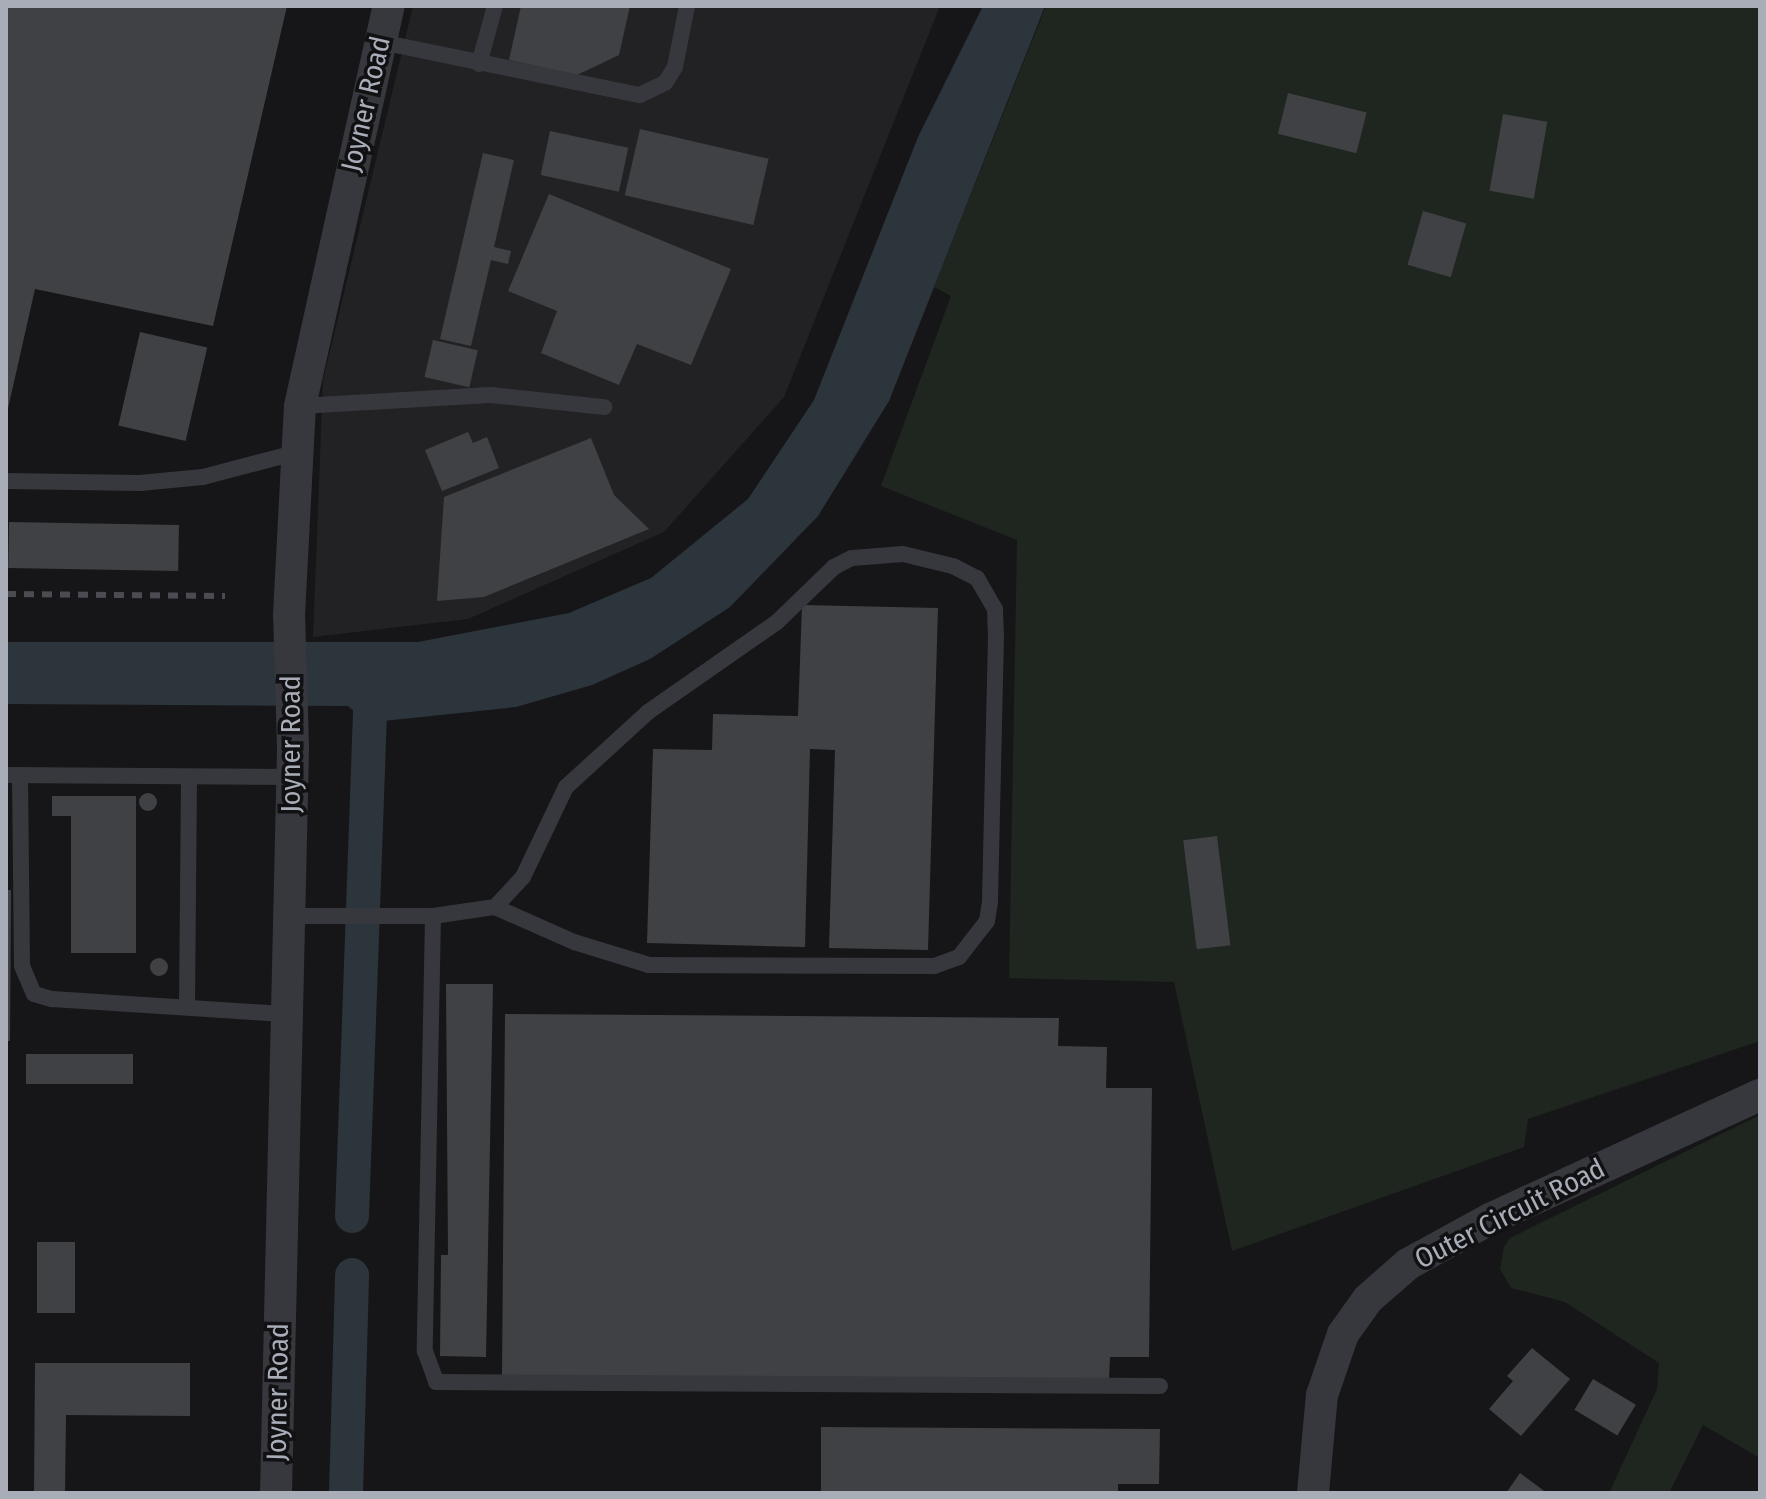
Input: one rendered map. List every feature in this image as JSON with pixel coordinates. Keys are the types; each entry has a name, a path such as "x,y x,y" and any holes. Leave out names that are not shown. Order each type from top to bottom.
{"street":[{"name":"Joyner Road","path":"276,1493 293,762 289,615 300,406 389,6"},
{"name":"Outer Circuit Road","path":"1313,1493 1322,1395 1343,1334 1368,1299 1408,1264 1490,1219 1760,1095"}],"lane":[{"path":"479,64 495,6"},
{"path":"381,42 640,95 665,83 675,67 687,6"},
{"path":"300,406 491,395 604,407"},
{"path":"6,481 171,480 298,452"},
{"path":"289,916 433,916 495,907 574,942 649,965 934,966 959,957 987,921 990,902 995,609 977,578 953,566 903,554 852,558 834,567 777,622 639,719 566,787 523,877 495,907"},
{"path":"287,1014 52,999 34,994 27,984 22,966 13,775 189,777 293,762"},
{"path":"187,1007 189,777"},
{"path":"433,916 425,1351 436,1382 1160,1386"}],"shaded area":[{"path":"413,6 940,6 784,397 664,532 468,619 313,637 323,380"},
{"path":"983,6 1045,6 889,401 818,516 730,607 650,659 592,685 516,707 383,721 358,715 348,706 6,704 6,642 418,642 569,613 651,578 748,499 814,400 918,137"},
{"path":"1046,6 1760,6 1760,1041 1528,1119 1524,1147 1232,1251 1174,982 1009,978 1017,540 881,486 951,296 934,287"},
{"path":"1760,1115 1760,1458 1703,1425 1669,1493 1609,1493 1657,1389 1659,1363 1565,1302 1511,1288 1500,1269 1504,1247 1510,1238"}],"building":[{"path":"6,6 287,6 213,326 35,289 7,413"},
{"path":"521,6 630,6 619,55 577,75 509,60"},
{"path":"1288,93 1367,113 1356,153 1278,134"},
{"path":"1503,114 1547,122 1534,199 1489,191"},
{"path":"640,129 769,159 753,225 625,195"},
{"path":"550,131 628,148 619,192 541,175"},
{"path":"483,153 514,160 494,247 511,251 508,264 491,260 471,346 440,339"},
{"path":"549,194 731,269 691,365 637,344 619,385 541,353 557,311 508,291"},
{"path":"1423,211 1466,223 1451,277 1408,265"},
{"path":"140,332 207,348 186,441 118,426"},
{"path":"433,340 478,350 469,387 424,377"},
{"path":"468,432 473,443 487,437 499,468 442,491 425,450"},
{"path":"591,438 614,495 649,529 484,597 437,601 444,497"},
{"path":"9,522 179,525 178,571 8,568"},
{"path":"802,605 938,608 928,950 829,948 835,750 810,749 805,947 647,943 653,749 712,750 713,714 798,716"},
{"path":"148,793 157,802 148,811 139,802"},
{"path":"52,796 136,796 136,953 71,953 71,816 52,816"},
{"path":"1217,836 1230,945 1197,949 1183,840"},
{"path":"6,890 11,890 10,1041 6,1041"},
{"path":"159,958 168,967 159,976 150,967"},
{"path":"446,984 493,984 486,1357 440,1356 441,1255 448,1255"},
{"path":"505,1014 1059,1018 1058,1046 1107,1047 1106,1088 1152,1088 1149,1357 1110,1357 1109,1379 502,1375"},
{"path":"26,1054 133,1054 133,1084 26,1084"},
{"path":"37,1242 75,1242 75,1313 37,1313"},
{"path":"1532,1348 1570,1379 1521,1436 1489,1409 1513,1381 1507,1376"},
{"path":"35,1363 190,1363 190,1416 66,1415 65,1493 34,1493"},
{"path":"1593,1379 1636,1405 1617,1436 1574,1410"},
{"path":"821,1427 1160,1429 1159,1484 1118,1484 1118,1493 821,1493"},
{"path":"1520,1473 1547,1493 1506,1493"}],"waterway":[{"path":"352,1216 371,686"},
{"path":"346,1493 352,1275"}],"railway":[{"path":"6,594 225,596"}]}
